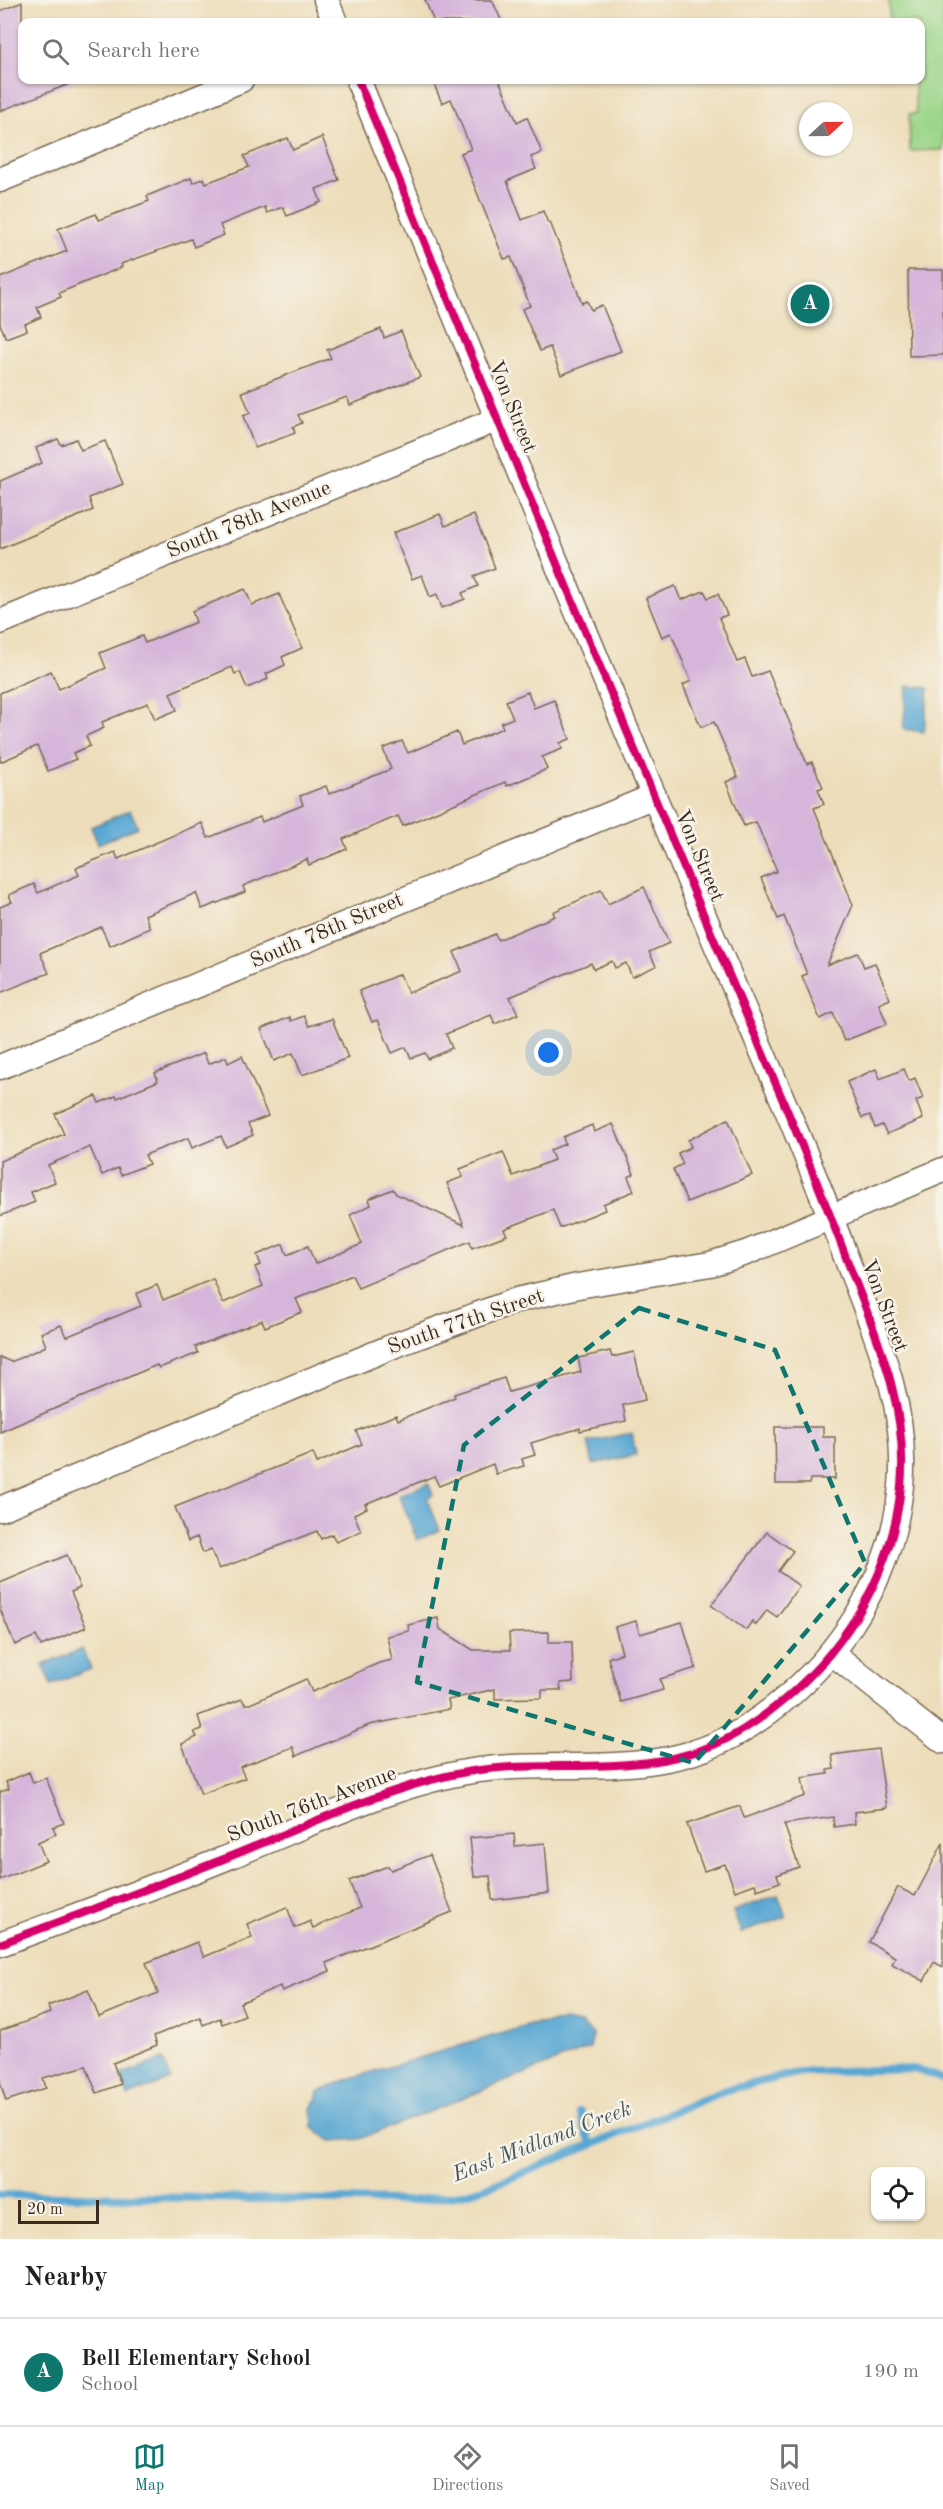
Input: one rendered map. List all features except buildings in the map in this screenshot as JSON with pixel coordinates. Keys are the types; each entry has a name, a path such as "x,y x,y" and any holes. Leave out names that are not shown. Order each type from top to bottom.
{"street":[{"path":"326,0 333,18"},
{"path":"0,180 231,84"},
{"name":"Von Street","path":"360,84 654,796 831,1216 890,1375 900,1434 901,1483 893,1533 868,1599 832,1653"},
{"name":"South 78th Avenue","path":"0,622 498,419"},
{"name":"South 78th Street","path":"0,1067 654,796"},
{"name":"South 77th Street","path":"0,1509 398,1344 517,1300 578,1286 710,1264 746,1253 943,1170"},
{"path":"832,1653 943,1741"},
{"name":"SOuth 76th Avenue","path":"0,1944 207,1866 388,1792 458,1773 520,1767 645,1764 698,1751 738,1733 780,1703 832,1653"}],"highlighted area":[{"path":"639,1308 775,1350 865,1563 694,1763 417,1682 464,1445"}],"green space":[{"path":"889,0 943,0 943,150 910,151 909,114 916,114 914,84 925,84 925,18 889,18"}],"water":[{"path":"907,686 929,688 924,732 903,729"},
{"path":"130,810 138,827 98,844 91,827"},
{"path":"632,1433 636,1455 593,1464 588,1442"},
{"path":"428,1483 433,1495 427,1498 440,1530 417,1540 399,1495"},
{"path":"82,1649 91,1669 51,1685 43,1665"},
{"path":"778,1895 786,1917 741,1933 733,1911"},
{"path":"563,2021 581,2024 593,2034 590,2048 360,2139 331,2141 313,2127 312,2109 319,2092 348,2079 530,2025"},
{"path":"163,2059 171,2079 128,2096 120,2075"}],"waterway":[{"name":"East Midland Creek","path":"0,2195 410,2201 462,2194 493,2185 726,2090 801,2072 914,2069 943,2079"},
{"path":"580,2112 591,2145"}],"cycle path":[{"path":"0,1944 174,1879 367,1800 423,1782 488,1769 637,1763 673,1758 709,1747 744,1729 775,1707 803,1683 828,1655 851,1626 869,1593 884,1559 895,1524 901,1486 900,1427 888,1370 868,1315 798,1137 623,722 360,84"}],"place":[{"name":"Bell Elementary School","path":"810,304"}]}
